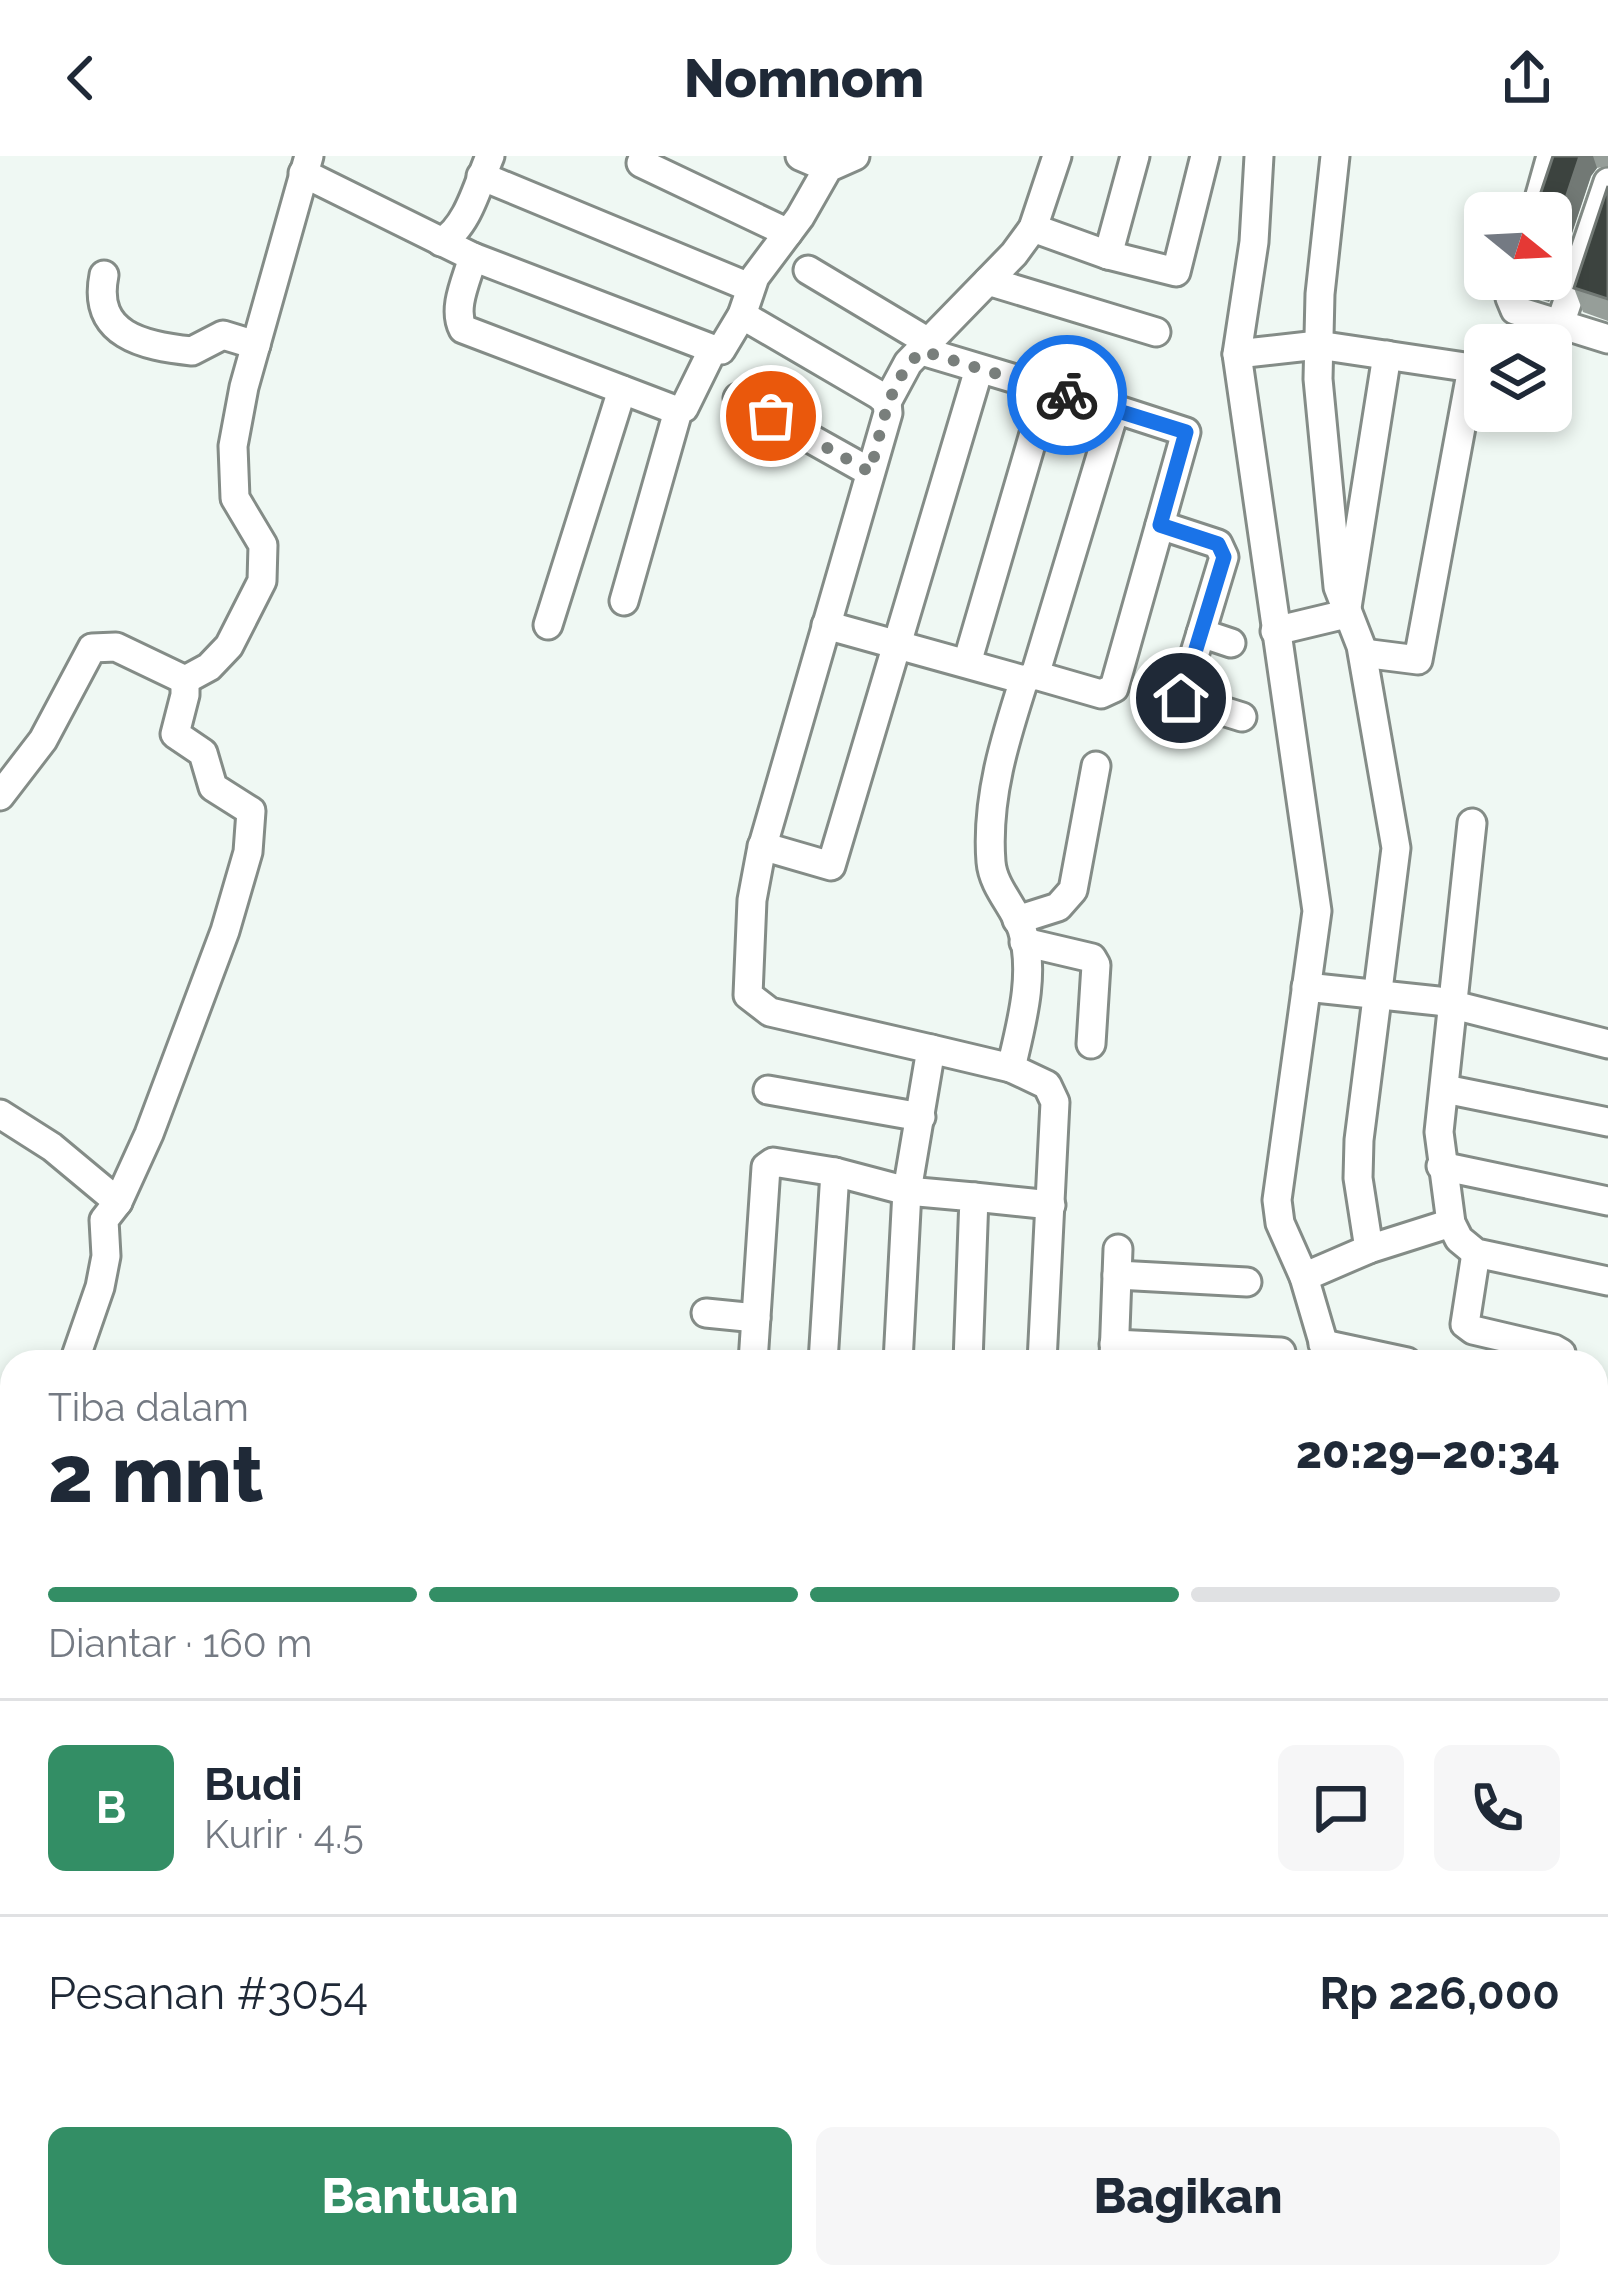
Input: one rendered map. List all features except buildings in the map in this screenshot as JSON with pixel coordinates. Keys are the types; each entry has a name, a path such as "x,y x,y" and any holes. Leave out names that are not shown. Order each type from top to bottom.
{"street":[{"path":"800,156 828,168"},
{"path":"185,680 209,667 229,646 265,568 263,545 242,512 232,480 238,416 306,165 473,257 721,350 742,315 749,287 828,168 855,156"},
{"path":"1043,1350 1055,1102 1047,1085 1011,1068 770,1012 748,995 752,899 763,846 888,413 887,402 908,363 1033,227 1057,156"},
{"path":"1108,255 1136,156"},
{"path":"1033,227 1108,255 1176,272 1205,156"},
{"path":"1259,156 1254,242 1238,354 1317,911 1277,1200 1280,1222 1304,1277 1325,1350"},
{"path":"1335,156 1320,294 1318,379 1338,587 1363,653 1396,848 1359,1140 1358,1178 1369,1249"},
{"path":"1541,192 1551,156"},
{"path":"641,163 788,233"},
{"path":"441,242 461,222 486,166 749,287"},
{"path":"1511,300 1515,310 1560,324 1608,182"},
{"path":"473,257 459,308 463,329 678,410 684,408 713,349"},
{"path":"808,271 926,347 979,369 1186,432 1114,688 1100,694 826,625"},
{"path":"104,275 101,305 119,332 191,352 224,335 256,345"},
{"path":"988,281 1156,332"},
{"path":"742,315 887,402"},
{"path":"1572,328 1608,339"},
{"path":"1238,354 1318,345 1472,368 1418,660 1363,653"},
{"path":"1346,614 1387,356"},
{"path":"763,846 831,866 979,369"},
{"path":"548,625 622,389"},
{"path":"967,663 1047,389"},
{"path":"738,398 870,472"},
{"path":"1011,1068 1027,984 1021,931 993,874 991,860 998,759 1030,677 1110,431 1109,407"},
{"path":"624,601 678,410"},
{"path":"1160,525 1218,544 1224,557 1181,698 1242,717"},
{"path":"1276,631 1346,614"},
{"path":"1201,633 1231,643"},
{"path":"0,796 43,740 92,648 116,647 185,680"},
{"path":"78,1350 100,1287 106,1256 104,1220 118,1202 178,1061 248,852 251,811 213,787 203,753 176,734 185,680"},
{"path":"1021,931 1058,907 1073,890 1096,766"},
{"path":"1472,823 1439,1132 1451,1223 1459,1239 1476,1252 1608,1281"},
{"path":"1021,931 1092,958 1096,965 1091,1044"},
{"path":"1306,987 1378,991 1455,1005 1608,1044"},
{"path":"899,1350 907,1191 931,1049"},
{"path":"1445,1089 1608,1122"},
{"path":"768,1090 921,1117"},
{"path":"0,1114 52,1148 118,1202"},
{"path":"755,1350 766,1167 773,1162 907,1191 1051,1205"},
{"path":"1441,1166 1608,1201"},
{"path":"824,1350 835,1172"},
{"path":"968,1350 974,1197"},
{"path":"1304,1277 1369,1249 1451,1223"},
{"path":"1476,1252 1465,1324 1556,1350"},
{"path":"1114,1350 1118,1262 1247,1282"},
{"path":"706,1313 756,1318"}],"way so far":[{"path":"771,416 870,472 887,402 908,363 922,351 1067,395"}],"route":[{"path":"1067,395 1186,432 1160,525 1218,544 1224,557 1181,698"}]}
